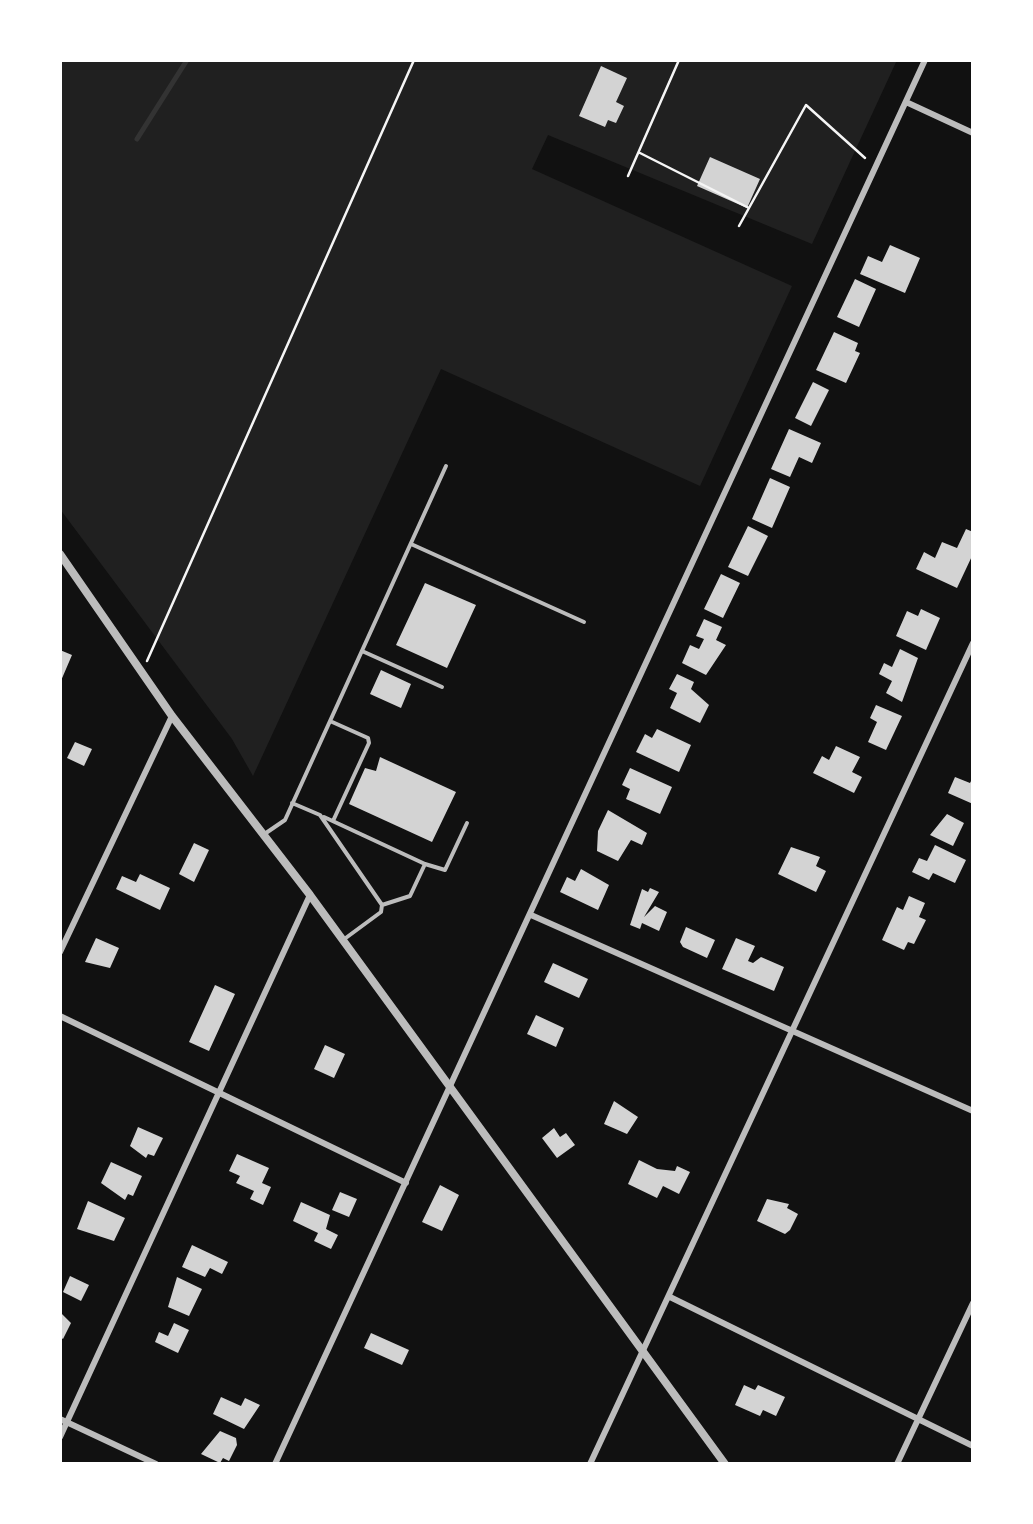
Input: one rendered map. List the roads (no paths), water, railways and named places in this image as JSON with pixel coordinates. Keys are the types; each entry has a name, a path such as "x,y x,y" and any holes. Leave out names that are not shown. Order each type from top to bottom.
{"street":[{"path":"275,1464 926,60"},
{"path":"906,102 973,133"},
{"path":"60,554 172,716 343,940 725,1464"},
{"path":"590,1464 973,643"},
{"path":"60,952 172,716"},
{"path":"60,1437 64,1420 310,896"},
{"path":"531,915 973,1111"},
{"path":"60,1016 406,1183"},
{"path":"670,1298 973,1446"},
{"path":"897,1464 973,1304"},
{"path":"64,1420 156,1464"}],"lane":[{"path":"264,835 285,820 446,466"},
{"path":"411,544 584,622"},
{"path":"362,651 442,688"},
{"path":"330,721 368,738 369,743 333,822"},
{"path":"292,803 445,870 467,823"},
{"path":"320,816 382,905"},
{"path":"382,905 410,896 425,864"},
{"path":"343,940 380,912 382,905"}],"waterway":[{"path":"137,139 187,60"}]}
